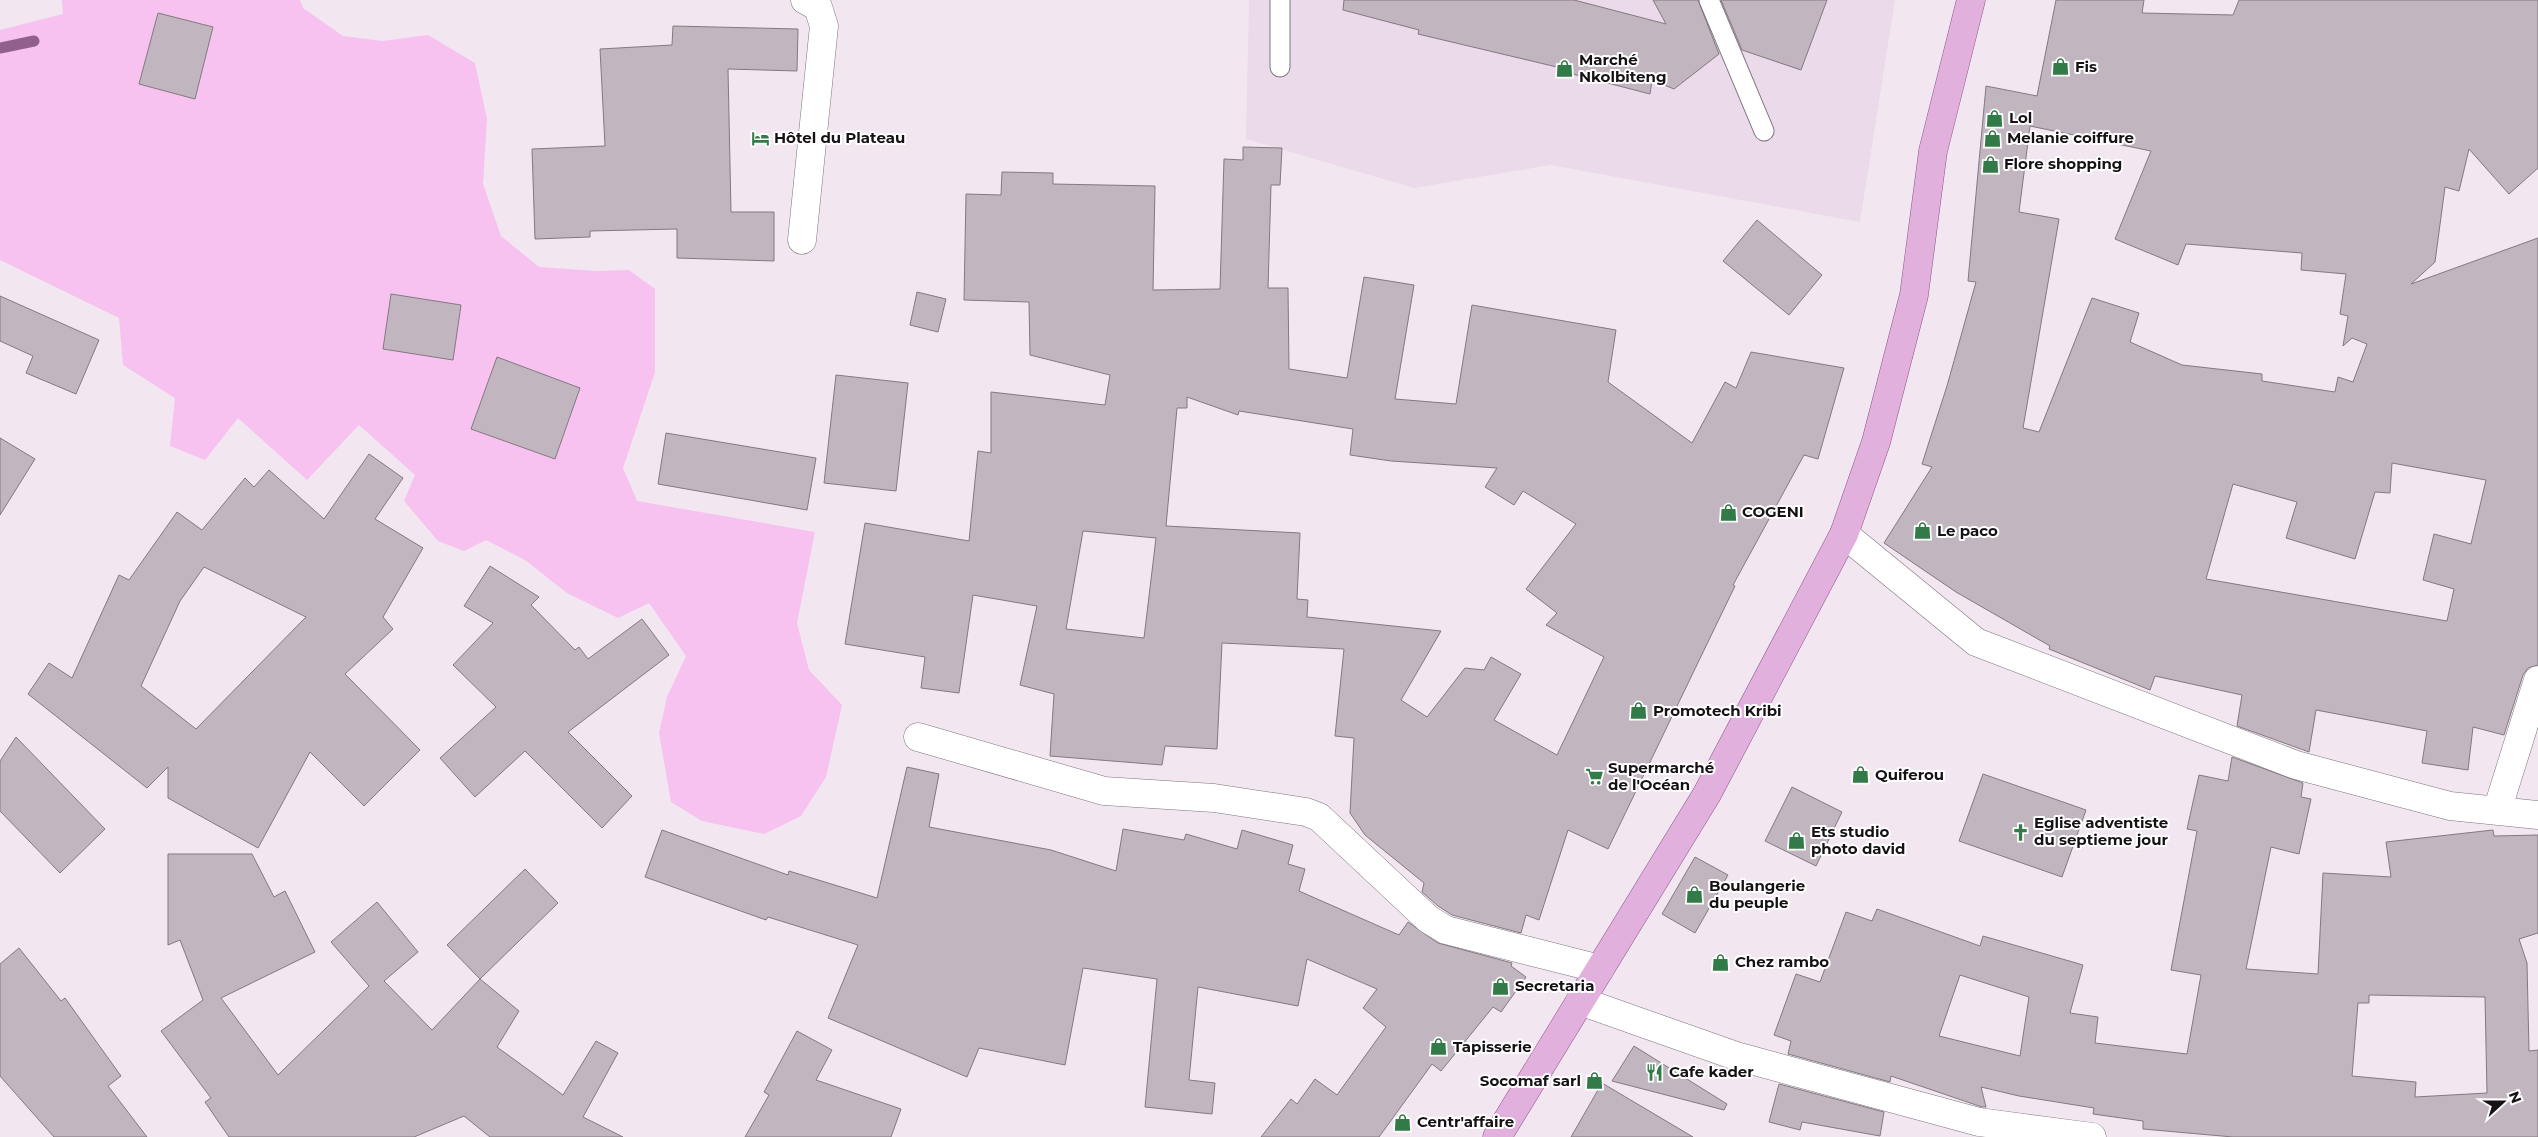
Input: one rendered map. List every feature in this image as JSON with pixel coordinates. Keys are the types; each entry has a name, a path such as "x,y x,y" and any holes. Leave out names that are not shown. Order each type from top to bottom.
{"main road":[{"path":"1497,1137 1707,794 1844,534 1876,442 1914,295 1933,151 1971,0"}],"street":[{"path":"802,240 824,26 818,7 805,0"},
{"path":"1844,534 1976,642 2296,765 2450,806 2538,815"},
{"path":"2497,811 2538,680"},
{"path":"918,737 1104,791 1214,798 1306,812 1319,817 1428,919 1446,930 1600,969"},
{"path":"1580,1001 1736,1056 1979,1122 2092,1137"}],"lane":[{"path":"1280,0 1280,67"},
{"path":"1710,0 1764,131"}],"shaded area":[{"path":"62,0 300,0 303,8 343,36 383,41 428,35 475,63 487,119 483,184 501,236 539,267 597,271 629,270 655,289 655,372 623,468 637,501 815,532 797,623 809,670 842,705 826,777 801,816 764,834 702,821 671,802 659,733 667,697 686,656 649,603 618,618 567,593 525,560 486,540 464,551 438,541 404,501 415,475 359,425 307,480 238,418 205,460 170,446 175,398 123,365 119,318 0,260 0,30 63,14"},
{"name":"Marché Nkolbiteng","path":"1249,0 1895,0 1860,222 1551,165 1414,188 1246,139"}],"building":[{"path":"1344,0 1574,0 1666,24 1653,0 1698,0 1719,54 1674,89 1652,80 1650,94 1561,71 1561,68 1418,34 1419,30 1343,10"},
{"path":"1721,0 1827,0 1801,70 1742,50"},
{"path":"2056,0 2144,0 2142,13 2233,15 2239,0 2538,0 2538,168 2509,194 2469,149 2459,191 2445,187 2435,262 2411,284 2538,238 2538,665 2528,668 2523,675 2504,735 2473,727 2468,770 2422,763 2427,731 2316,710 2309,752 2237,726 2242,695 2155,676 2150,690 2049,649 2050,646 1956,592 1884,543 1932,467 1922,464 1947,386 1976,282 1968,281 1986,86 2037,96","holes":["2030,126 2151,151 2115,239 2178,265 2186,244 2302,253 2301,270 2346,274 2340,314 2348,316 2343,346 2352,338 2367,344 2353,382 2338,377 2335,392 2262,381 2262,374 2182,365 2130,342 2139,313 2092,298 2039,432 2023,428 2059,219 2019,212","2392,463 2486,480 2471,544 2434,534 2423,580 2454,589 2447,621 2206,579 2233,484 2297,502 2286,538 2355,559 2375,492 2390,493"]},
{"path":"158,13 213,27 195,99 139,84"},
{"path":"673,26 798,29 797,71 728,69 731,212 774,212 774,261 677,258 677,229 590,231 590,237 535,239 532,149 605,146 600,49 672,45"},
{"path":"1243,147 1282,148 1280,185 1271,185 1268,288 1288,288 1289,369 1347,378 1364,277 1414,285 1395,399 1456,404 1472,305 1616,330 1608,382 1692,443 1725,382 1736,388 1751,352 1844,368 1818,459 1804,455 1733,585 1735,586 1608,849 1568,830 1539,920 1526,915 1521,933 1452,915 1438,906 1422,892 1424,883 1365,835 1350,813 1354,738 1335,736 1344,649 1222,643 1217,749 1165,746 1162,765 1050,756 1054,694 1020,685 1037,606 973,595 959,693 921,688 925,657 845,644 865,523 969,541 978,451 991,453 991,392 1105,405 1110,375 1030,355 1029,302 964,300 966,194 1001,195 1002,172 1053,173 1053,184 1155,186 1153,290 1220,289 1224,159 1243,160","holes":["1187,397 1238,415 1239,411 1353,429 1350,455 1391,461 1497,468 1485,487 1514,505 1523,491 1576,524 1526,589 1557,613 1546,625 1604,657 1557,755 1494,720 1521,674 1491,657 1484,670 1465,668 1427,717 1401,700 1441,631 1307,617 1308,600 1297,599 1300,533 1166,526 1177,408 1187,408","1083,531 1156,538 1144,638 1066,629"]},
{"path":"1757,220 1822,275 1789,315 1723,261"},
{"path":"917,292 946,299 938,332 910,325"},
{"path":"391,294 461,305 453,360 383,349"},
{"path":"0,296 99,340 76,394 26,373 33,356 0,341"},
{"path":"497,357 580,388 555,459 471,429"},
{"path":"836,375 908,383 896,491 824,483"},
{"path":"666,433 816,458 807,510 658,484"},
{"path":"0,438 35,459 0,515"},
{"path":"369,454 403,478 375,519 423,548 383,617 393,629 345,674 420,750 364,806 310,752 258,848 168,798 168,767 147,788 28,694 49,663 72,678 119,575 129,580 177,512 202,530 245,478 254,487 269,470 324,519","holes":["204,567 306,617 196,729 141,686 180,601"]},
{"path":"490,566 539,597 531,605 575,650 579,647 588,659 642,619 669,655 568,732 632,796 602,828 525,751 475,797 440,758 496,707 453,665 493,623 464,606"},
{"path":"16,737 105,829 60,873 0,811 0,761"},
{"path":"2232,757 2303,783 2301,797 2311,799 2299,854 2271,847 2246,969 2318,974 2323,873 2391,877 2386,842 2493,830 2494,836 2538,835 2538,933 2519,939 2527,963 2529,1051 2538,1050 2538,1137 2233,1137 2143,1129 2143,1121 2093,1114 2094,1108 2019,1096 1981,1087 1986,1107 1982,1107 1891,1076 1890,1082 1788,1054 1791,1041 1774,1035 1796,974 1820,982 1846,912 1872,921 1877,909 1980,946 1983,936 2083,965 2070,1013 2098,1017 2095,1043 2187,1054 2201,975 2171,970 2197,831 2187,829 2199,775 2228,781","holes":["1960,975 2029,997 2020,1056 1939,1036","2369,995 2485,997 2487,1093 2415,1097 2416,1082 2352,1076 2358,1003 2369,1003"]},
{"path":"907,767 939,774 929,827 1051,850 1116,871 1123,829 1184,840 1186,834 1237,849 1242,830 1293,845 1288,864 1305,869 1299,891 1399,935 1408,922 1438,943 1512,963 1511,966 1526,977 1501,1012 1493,1007 1441,1071 1432,1064 1379,1137 1261,1137 1291,1099 1297,1104 1315,1079 1337,1095 1386,1027 1363,1008 1377,989 1307,959 1298,1006 1198,987 1189,1080 1215,1083 1212,1114 1145,1107 1157,979 1083,968 1065,1065 979,1048 967,1077 828,1018 858,945 768,917 766,920 645,877 662,830 788,875 789,871 877,898"},
{"path":"1983,774 2086,810 2062,877 1959,841"},
{"path":"1792,787 1842,812 1816,866 1765,841"},
{"path":"168,854 252,854 274,897 285,891 315,952 221,998 278,1075 369,986 331,942 377,902 418,952 384,981 432,1030 480,979 519,1011 497,1047 563,1095 596,1041 618,1053 583,1117 623,1137 490,1137 464,1116 414,1137 229,1137 205,1102 211,1098 161,1031 203,1000 180,940 168,945"},
{"name":"Boulangerie du peuple","path":"1695,857 1728,875 1695,933 1662,914"},
{"path":"525,869 558,903 480,979 447,945"},
{"path":"19,948 61,1001 65,998 121,1076 108,1086 147,1137 54,1137 0,1076 0,964"},
{"path":"797,1031 832,1050 816,1080 901,1109 891,1137 745,1137 769,1095 764,1092"},
{"path":"1634,1046 1727,1104 1724,1110 1612,1081"},
{"path":"1602,1083 1693,1137 1571,1137"},
{"path":"1779,1084 1884,1112 1880,1136 1802,1122 1800,1130 1769,1122"}],"waterway":[{"path":"0,48 34,41"}],"place":[{"name":"Fis","path":"2061,67"},
{"name":"Marché Nkolbiteng","path":"1565,69"},
{"name":"Lol","path":"1995,118"},
{"name":"Hôtel du Plateau","path":"760,138"},
{"name":"Melanie coiffure","path":"1993,138"},
{"name":"Flore shopping","path":"1990,164"},
{"name":"COGENI","path":"1728,512"},
{"name":"Le paco","path":"1923,531"},
{"name":"Promotech Kribi","path":"1639,711"},
{"name":"Quiferou","path":"1861,775"},
{"name":"Supermarché de l'Océan","path":"1594,777"},
{"name":"Eglise adventiste du septieme jour","path":"2020,832"},
{"name":"Ets studio photo david","path":"1797,841"},
{"name":"Boulangerie du peuple","path":"1695,895"},
{"name":"Chez rambo","path":"1721,962"},
{"name":"Secretaria","path":"1501,986"},
{"name":"Tapisserie","path":"1439,1047"},
{"name":"Cafe kader","path":"1655,1072"},
{"name":"Socomaf sarl","path":"1595,1081"},
{"name":"Centr'affaire","path":"1403,1122"}]}
